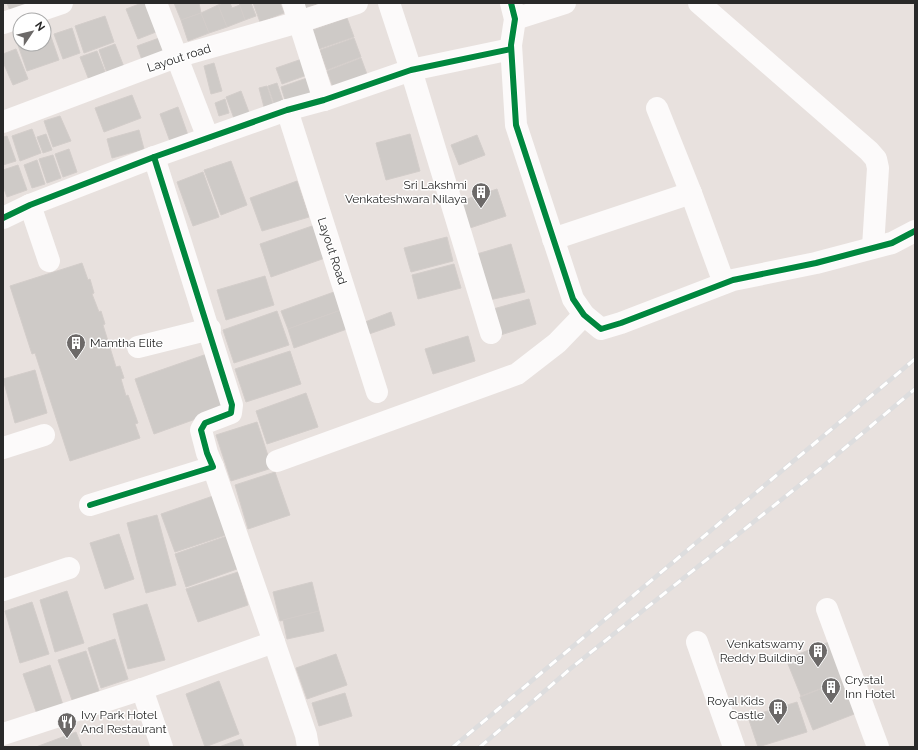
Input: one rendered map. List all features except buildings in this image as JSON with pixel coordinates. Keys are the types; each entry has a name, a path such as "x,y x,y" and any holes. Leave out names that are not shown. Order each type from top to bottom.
{"street":[{"path":"3,23 62,3"},
{"path":"156,3 208,138"},
{"name":"Layout road","path":"3,122 296,12 357,3"},
{"path":"389,3 411,70 491,333"},
{"path":"565,3 513,11 511,49 516,125 573,299 584,316 601,329 621,323 724,283 816,263 892,243 915,231"},
{"path":"699,3 869,151 876,160 878,168 873,247"},
{"path":"296,12 324,100"},
{"path":"3,218 30,205 154,157 287,110 324,100 411,70 511,49"},
{"path":"657,108 724,283"},
{"name":"Layout Road","path":"287,110 377,392"},
{"path":"154,157 210,329 232,405 231,413 205,423 201,430 207,453 306,735 308,747"},
{"path":"553,239 691,194"},
{"path":"30,205 50,261"},
{"path":"277,461 517,374 557,343 584,316"},
{"path":"138,347 210,329"},
{"path":"3,448 44,435"},
{"path":"90,505 213,467"},
{"path":"3,590 69,568"},
{"path":"827,609 878,747"},
{"path":"3,734 142,689 274,642"},
{"path":"697,642 734,747"},
{"path":"142,689 162,747"}],"railway":[{"path":"453,747 915,359"},
{"path":"480,747 570,669 821,468 915,389"}],"cycle path":[{"path":"511,3 515,19 511,45 516,125 573,299 584,315 601,329 621,323 733,280 816,263 892,243 915,231"},
{"path":"3,218 30,205 154,157 287,110 324,100 411,70 511,49"},
{"path":"90,505 213,467 207,453 201,430 205,423 231,413 232,405 154,157"}],"place":[{"name":"Sri Lakshmi Venkateshwara Nilaya","path":"481,209"},
{"name":"Mamtha Elite","path":"76,360"},
{"name":"Venkatswamy Reddy Building","path":"818,668"},
{"name":"Crystal Inn Hotel","path":"831,704"},
{"name":"Royal Kids Castle","path":"778,725"},
{"name":"Ivy Park Hotel And Restaurant","path":"67,739"}]}
